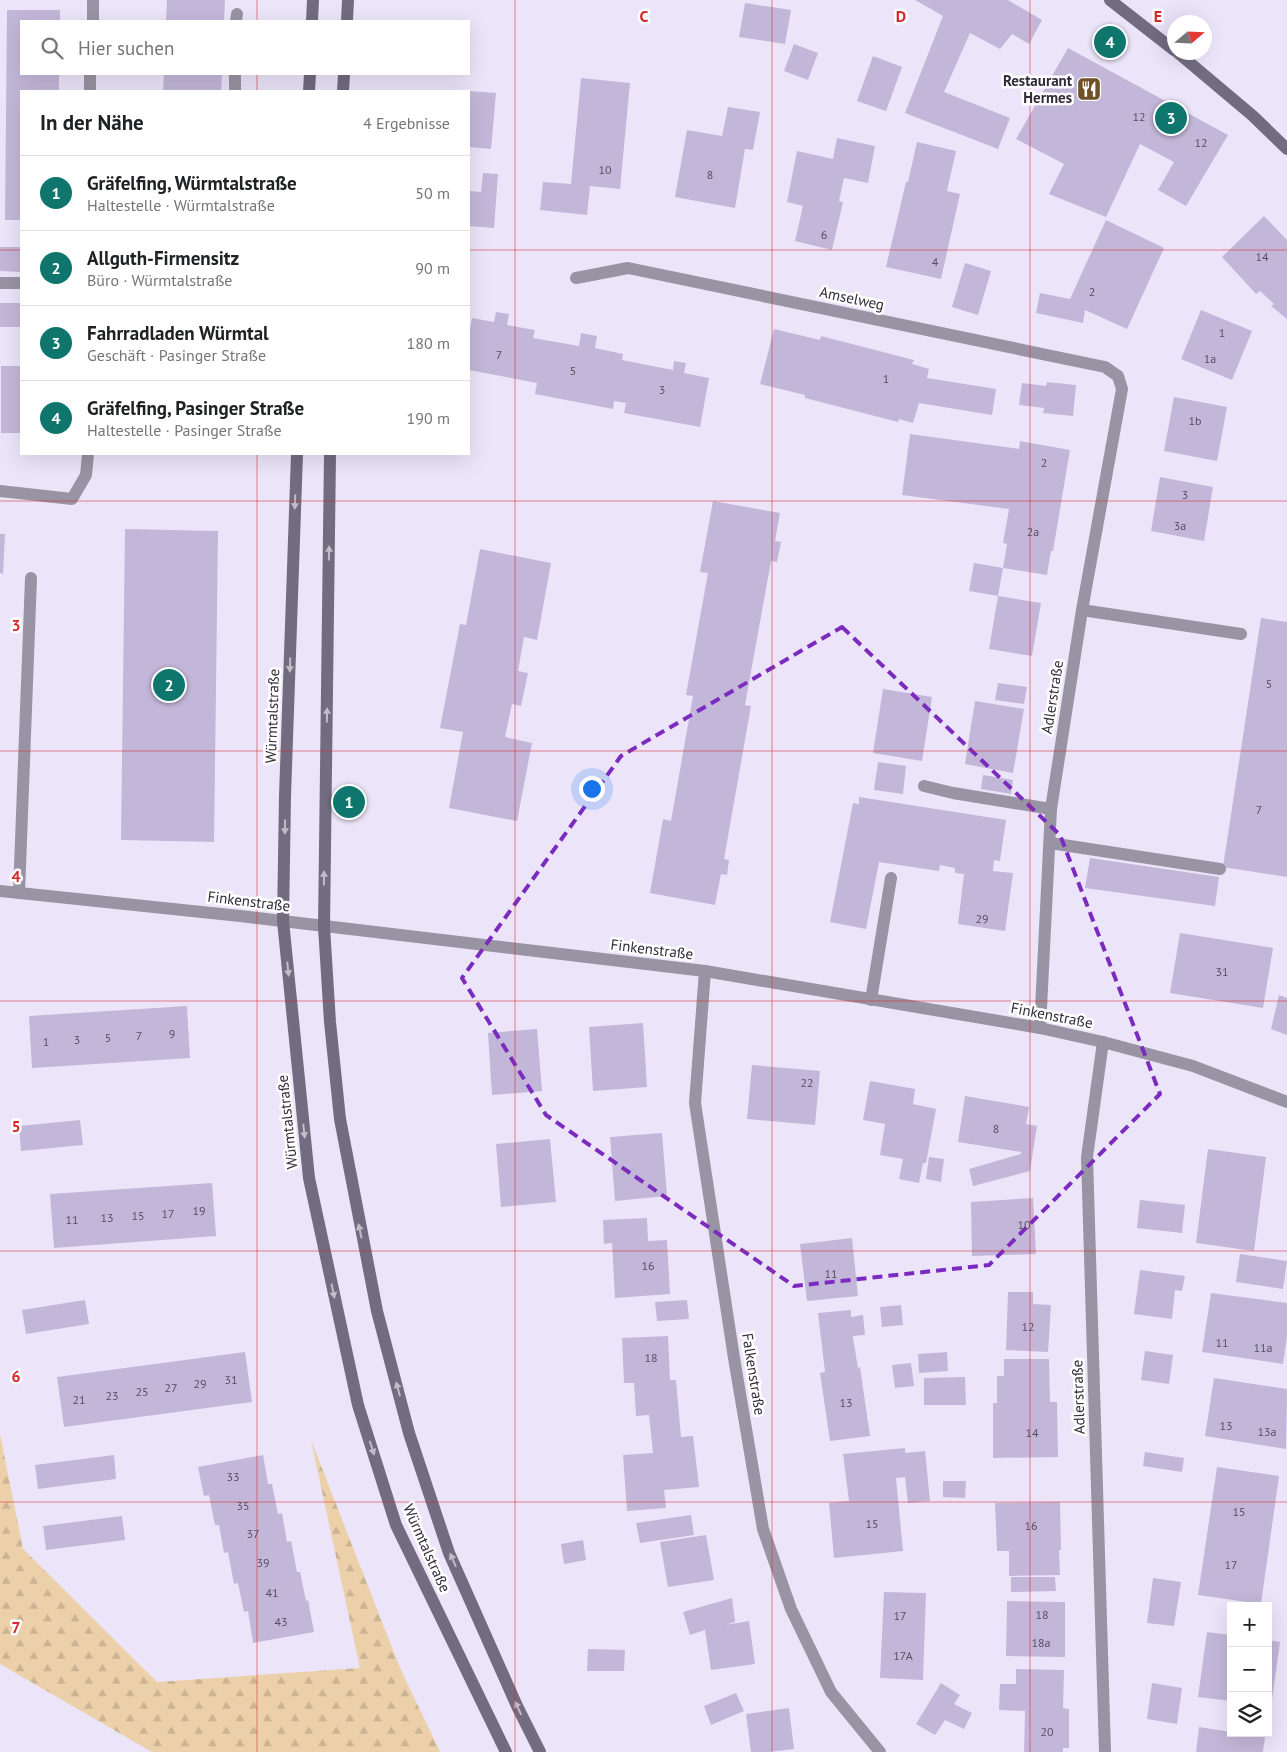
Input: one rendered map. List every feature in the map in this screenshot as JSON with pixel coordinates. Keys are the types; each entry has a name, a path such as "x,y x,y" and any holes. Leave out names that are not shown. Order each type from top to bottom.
{"main road":[{"path":"312,20 313,0"},
{"path":"347,20 348,0"},
{"path":"1110,0 1167,44"},
{"path":"1187,60 1253,116 1287,149"},
{"path":"309,90 310,75"},
{"path":"343,90 344,75"},
{"name":"Würmtalstraße","path":"297,455 285,796 283,921 309,1178 358,1405 396,1524 506,1752"},
{"name":"Würmtalstraße","path":"330,455 324,927 330,1022 340,1119 377,1311 409,1433 449,1553 517,1706 540,1752"}],"street":[{"path":"93,0 93,20"},
{"path":"90,75 90,90"},
{"path":"235,75 235,90"},
{"name":"Amselweg","path":"576,278 628,268 1106,368 1118,376"},
{"path":"0,283 20,283"},
{"name":"Adlerstraße","path":"1040,1028 1051,809 1082,610 1122,389 1118,376"},
{"path":"0,491 72,499 86,475 88,455"},
{"path":"20,893 31,578"},
{"path":"1082,610 1242,634"},
{"path":"924,786 953,793 1051,809"},
{"path":"1050,843 1220,869"},
{"path":"871,1000 891,878"},
{"name":"Finkenstraße","path":"0,890 283,921 706,972 1040,1028 1103,1042 1193,1066 1287,1102"},
{"name":"Falkenstraße","path":"706,972 695,1103 734,1358 763,1528 791,1609 831,1692 880,1752"},
{"name":"Adlerstraße","path":"1103,1042 1087,1157 1105,1752"}],"highlighted area":[{"path":"842,627 1060,835 1160,1094 989,1265 794,1286 546,1115 462,978 621,756"}],"green space":[{"path":"0,1434 23,1549 157,1682 360,1668 311,1440 400,1668 440,1752 152,1752 0,1664"}],"building":[{"path":"167,0 225,0 224,20 166,20"},
{"path":"915,0 1008,0 1042,20 1029,44 1012,34 1000,49 970,33 944,92 1010,118 998,149 905,113 943,16"},
{"path":"745,3 791,10 785,44 739,37"},
{"path":"7,10 60,10 60,20 20,20 20,75 59,75 59,90 20,90 20,220 5,220"},
{"path":"794,44 818,53 808,80 784,71"},
{"path":"1068,48 1228,135 1186,206 1158,190 1174,162 1140,144 1106,217 1049,194 1064,164 1016,139"},
{"path":"873,56 902,67 886,111 857,101"},
{"path":"164,75 222,75 221,90 163,90"},
{"path":"581,78 630,83 620,189 590,186 587,215 540,210 543,182 571,184"},
{"path":"470,91 496,93 491,149 470,147"},
{"path":"728,107 760,112 753,150 745,149 735,208 675,197 687,130 722,136"},
{"path":"837,138 875,146 868,183 844,178 839,201 843,202 832,250 795,241 803,206 787,202 797,151 833,159"},
{"path":"917,142 956,151 947,191 960,194 941,279 886,267"},
{"path":"483,173 498,174 494,228 470,226 470,191 481,192"},
{"path":"1264,216 1287,240 1287,319 1271,306 1274,304 1260,291 1256,294 1222,257"},
{"path":"1106,220 1164,248 1127,329 1085,310 1083,323 1036,313 1040,293 1070,299"},
{"path":"0,247 20,247 20,272 0,271"},
{"path":"965,263 991,271 978,315 952,307"},
{"path":"0,303 20,303 20,327 0,327"},
{"path":"1201,310 1252,331 1232,380 1181,359"},
{"path":"496,312 509,314 507,325 535,330 533,338 579,346 581,333 597,336 595,348 623,354 622,360 673,370 674,361 686,363 684,373 709,378 700,427 624,413 626,403 614,401 613,409 535,394 537,383 470,370 470,329 472,318 494,322"},
{"path":"774,329 820,340 821,336 914,360 912,364 929,369 927,378 996,389 992,415 919,403 913,423 899,419 898,422 805,398 805,395 760,384"},
{"path":"1,366 20,366 20,433 1,433"},
{"path":"1047,382 1076,385 1073,416 1043,413 1044,408 1019,405 1022,383 1046,386"},
{"path":"1174,397 1227,407 1217,461 1164,451"},
{"path":"910,434 1019,449 1020,441 1070,450 1053,551 1051,551 1047,575 1003,568 1007,544 1003,543 1009,509 902,495"},
{"path":"1160,477 1213,487 1204,541 1151,531"},
{"path":"713,501 780,513 775,541 781,542 777,562 771,561 745,705 751,706 724,859 729,860 727,875 721,874 715,905 650,893 663,819 671,821 693,696 686,695 708,573 700,572"},
{"path":"125,529 218,531 214,842 121,840"},
{"path":"0,534 5,534 3,574 0,573"},
{"path":"480,549 551,563 537,640 524,637 518,671 528,673 521,706 512,704 505,737 532,743 517,821 449,808 463,732 440,728 460,624 466,625"},
{"path":"974,563 1003,568 998,596 969,591"},
{"path":"998,596 1041,603 1032,656 989,649"},
{"path":"1261,618 1287,622 1287,877 1223,867"},
{"path":"998,683 1027,687 1024,704 995,700"},
{"path":"883,689 932,697 922,761 873,753"},
{"path":"975,701 1024,709 1013,773 965,764"},
{"path":"878,762 906,766 903,794 874,790"},
{"path":"983,775 1013,780 1011,794 981,789"},
{"path":"859,797 1006,820 1000,861 994,860 993,871 1013,873 1005,931 958,924 964,874 955,873 955,868 940,865 939,871 879,862 866,929 830,922 853,803 859,804"},
{"path":"1090,858 1219,877 1215,906 1085,888"},
{"path":"1180,933 1273,948 1263,1008 1170,993"},
{"path":"1279,995 1287,998 1287,1035 1271,1029"},
{"path":"187,1006 190,1058 32,1068 29,1016"},
{"path":"643,1023 647,1087 593,1091 589,1027"},
{"path":"537,1029 542,1091 492,1095 488,1033"},
{"path":"752,1065 820,1071 815,1125 747,1119"},
{"path":"870,1081 915,1089 913,1104 936,1109 926,1163 923,1163 919,1183 899,1179 903,1159 880,1155 885,1124 863,1120"},
{"path":"965,1096 1029,1107 1026,1124 1037,1126 1030,1171 973,1186 969,1169 1021,1154 1021,1152 958,1142"},
{"path":"80,1120 83,1145 21,1151 19,1126"},
{"path":"662,1133 667,1196 615,1201 610,1137"},
{"path":"550,1139 556,1202 501,1207 496,1144"},
{"path":"1208,1149 1266,1157 1254,1251 1196,1243"},
{"path":"929,1157 944,1159 941,1182 926,1179"},
{"path":"212,1183 216,1236 54,1248 50,1194"},
{"path":"1033,1198 1036,1254 972,1256 971,1202"},
{"path":"1140,1200 1185,1205 1182,1233 1137,1228"},
{"path":"647,1218 648,1241 667,1240 670,1294 615,1298 612,1243 604,1244 603,1220"},
{"path":"852,1238 858,1296 807,1301 800,1244"},
{"path":"1240,1254 1287,1261 1283,1289 1236,1282"},
{"path":"1140,1270 1185,1276 1182,1291 1175,1290 1172,1319 1134,1314"},
{"path":"1008,1292 1033,1292 1033,1304 1051,1305 1048,1352 1006,1350"},
{"path":"1211,1293 1287,1303 1287,1336 1283,1364 1202,1352"},
{"path":"85,1300 89,1324 26,1334 22,1310"},
{"path":"687,1300 689,1319 657,1321 655,1302"},
{"path":"901,1305 903,1325 882,1327 880,1307"},
{"path":"851,1310 851,1317 863,1315 865,1335 853,1336 853,1338 858,1368 860,1367 870,1436 830,1441 820,1373 825,1372 818,1313"},
{"path":"668,1336 670,1380 676,1380 681,1437 693,1436 699,1487 664,1490 666,1508 627,1511 623,1455 653,1453 649,1415 636,1416 634,1383 624,1383 622,1338"},
{"path":"1145,1351 1173,1355 1169,1384 1141,1380"},
{"path":"245,1352 252,1402 64,1427 57,1377"},
{"path":"947,1352 948,1371 919,1373 918,1354"},
{"path":"1004,1359 1049,1359 1050,1402 1057,1402 1058,1457 993,1458 993,1403 997,1403 997,1376 1004,1376"},
{"path":"911,1363 914,1386 895,1388 892,1365"},
{"path":"965,1377 966,1405 924,1405 924,1378"},
{"path":"1214,1378 1287,1389 1286,1449 1205,1436"},
{"path":"905,1448 905,1453 925,1451 930,1501 908,1503 905,1477 896,1478 903,1551 834,1558 829,1503 849,1501 843,1454"},
{"path":"1145,1452 1184,1458 1182,1472 1143,1466"},
{"path":"114,1455 116,1479 38,1489 35,1465"},
{"path":"263,1455 268,1484 272,1484 278,1514 282,1513 287,1542 291,1541 297,1572 300,1572 306,1601 308,1600 314,1632 253,1643 248,1611 244,1612 238,1583 234,1584 228,1552 224,1553 219,1525 215,1525 209,1495 204,1496 198,1467"},
{"path":"1217,1467 1279,1476 1261,1602 1247,1602 1198,1595"},
{"path":"943,1481 966,1481 965,1498 943,1497"},
{"path":"1060,1502 1060,1575 1009,1576 1009,1551 997,1551 995,1503"},
{"path":"691,1515 694,1535 640,1543 636,1523"},
{"path":"122,1516 125,1540 46,1550 43,1526"},
{"path":"706,1535 714,1580 668,1587 660,1542"},
{"path":"583,1540 586,1560 564,1564 561,1544"},
{"path":"1011,1577 1055,1577 1056,1591 1011,1592"},
{"path":"1153,1578 1181,1582 1174,1626 1147,1623"},
{"path":"884,1592 926,1593 923,1680 880,1678"},
{"path":"732,1598 735,1622 725,1625 749,1621 755,1664 711,1670 705,1630 690,1635 683,1612"},
{"path":"1007,1601 1065,1602 1065,1657 1006,1656"},
{"path":"1207,1632 1227,1634 1227,1701 1198,1697"},
{"path":"1272,1641 1280,1642 1272,1700"},
{"path":"588,1649 625,1650 624,1671 587,1671"},
{"path":"1016,1669 1064,1670 1063,1708 1069,1709 1069,1748 1063,1748 1063,1752 1024,1752 1025,1711 999,1710 1000,1684 1016,1684"},
{"path":"941,1683 960,1695 954,1704 972,1713 964,1729 945,1720 935,1735 916,1724"},
{"path":"1152,1683 1182,1688 1177,1724 1147,1719"},
{"path":"736,1693 744,1711 711,1725 704,1706"},
{"path":"789,1708 794,1749 751,1752 746,1714"},
{"path":"1199,1727 1227,1731 1227,1737 1265,1737 1263,1752 1196,1752"}],"place":[{"name":"Gräfelfing, Pasinger Straße","path":"1110,42"},
{"name":"Restaurant Hermes","path":"1089,89"},
{"name":"Fahrradladen Würmtal","path":"1171,118"},
{"name":"Allguth-Firmensitz","path":"169,685"},
{"name":"Gräfelfing, Würmtalstraße","path":"349,802"}]}
